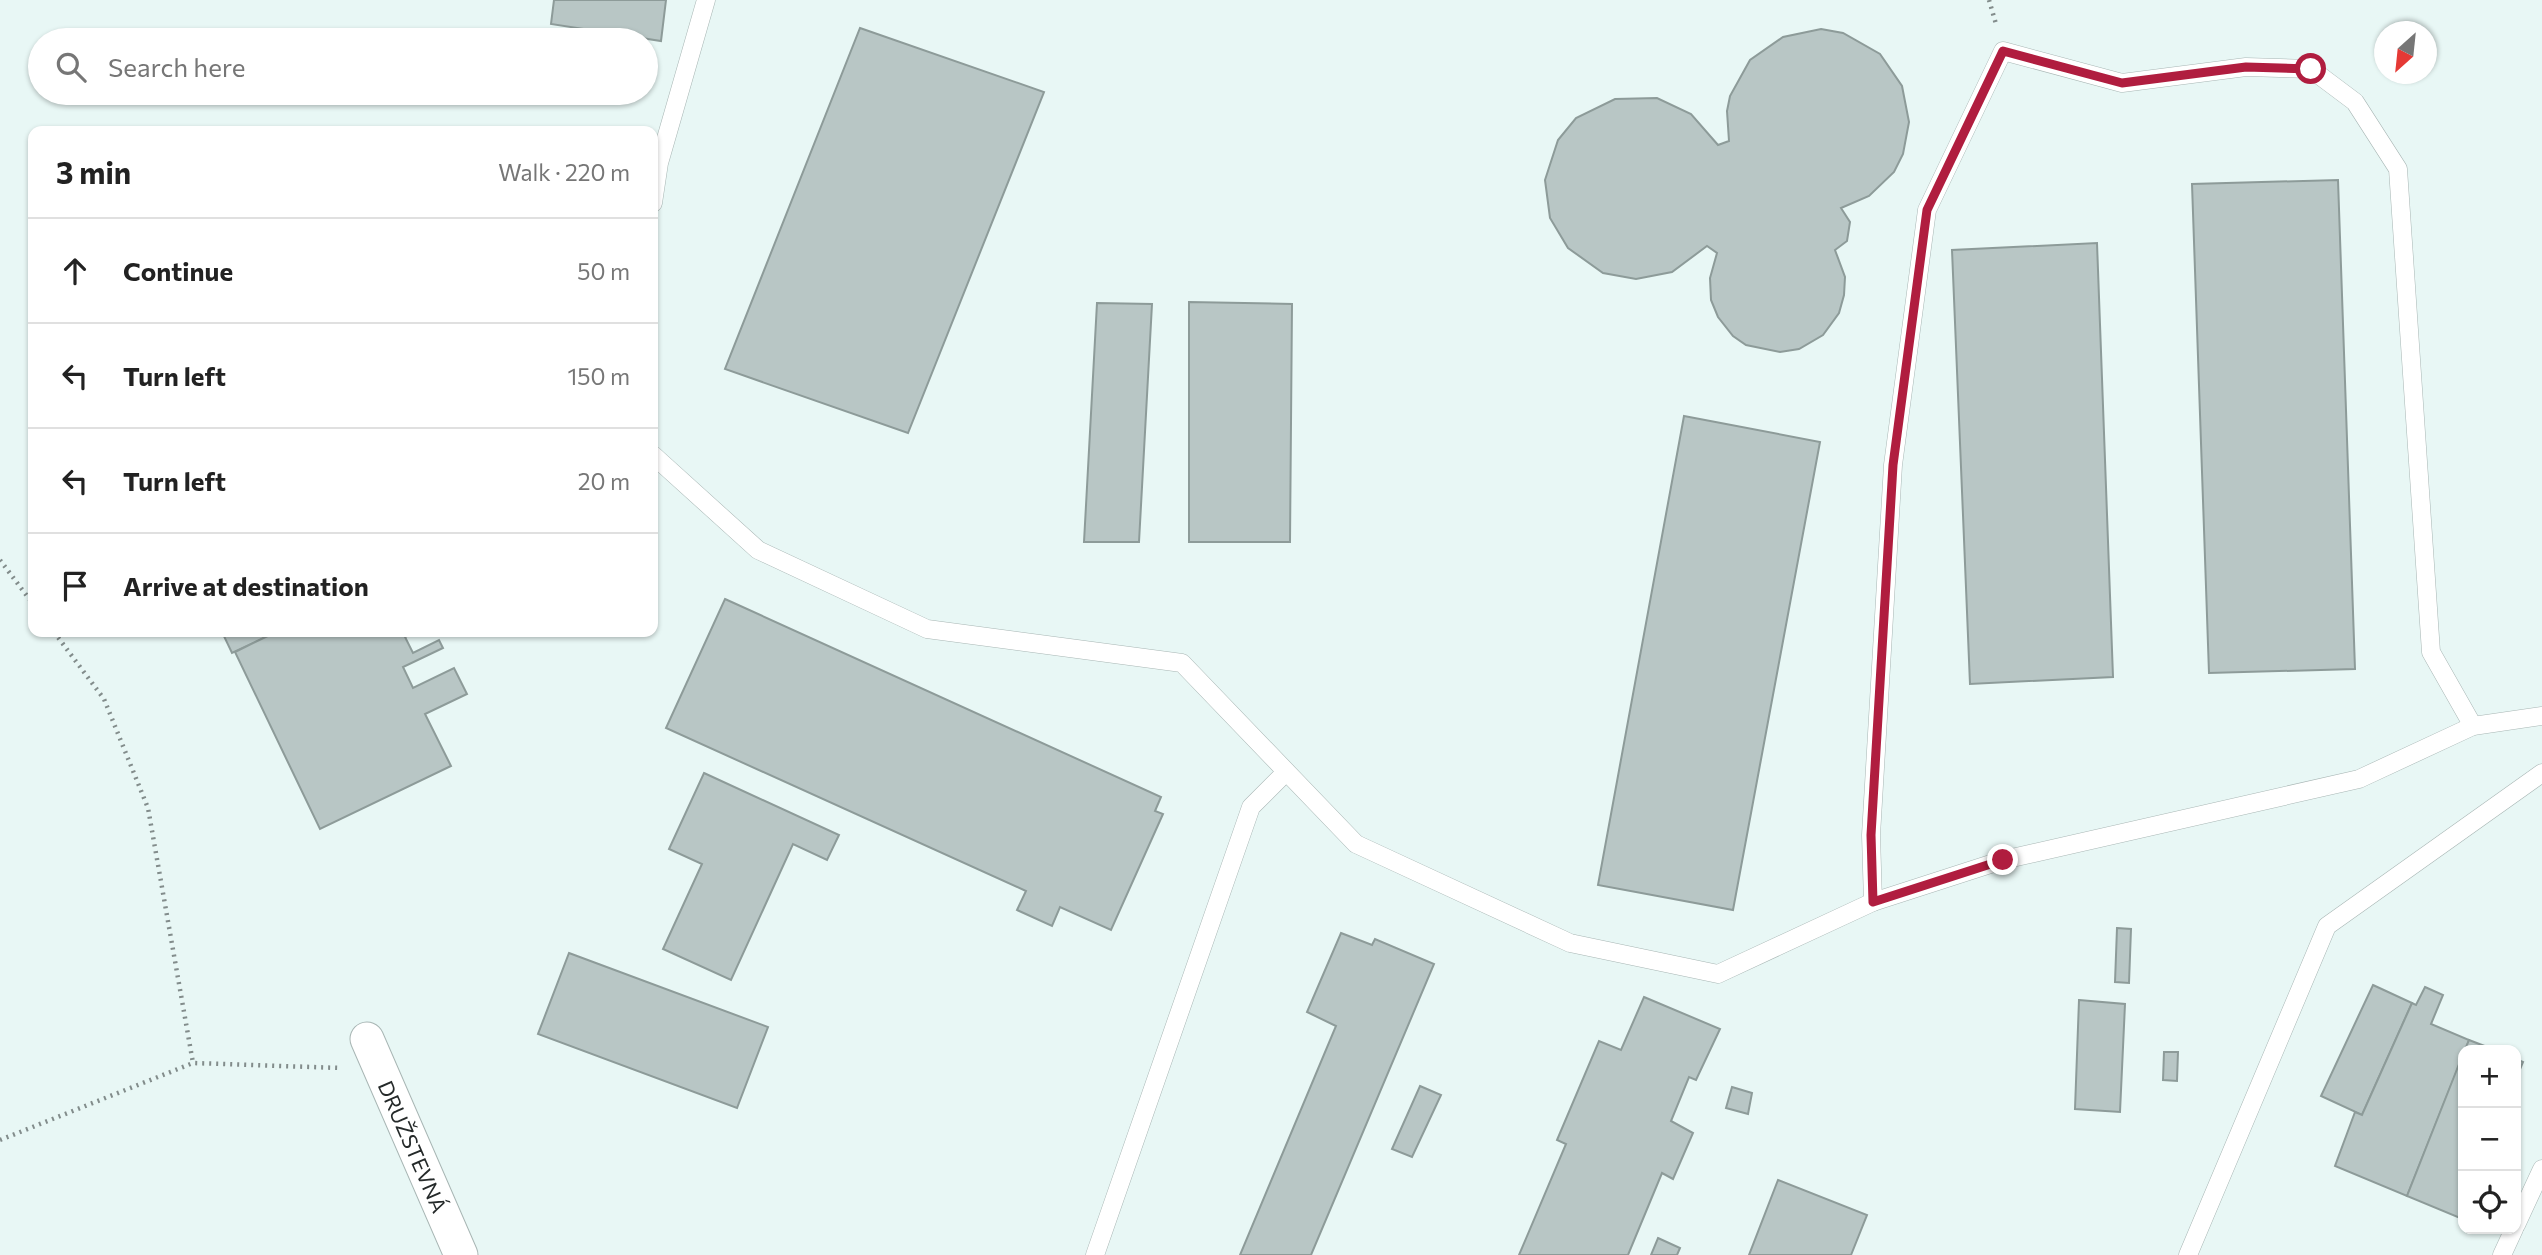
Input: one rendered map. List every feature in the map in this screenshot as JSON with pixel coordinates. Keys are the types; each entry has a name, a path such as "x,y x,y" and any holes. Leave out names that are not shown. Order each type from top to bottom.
{"street":[{"name":"DRUŽSTEVNÁ","path":"367,1039 461,1255"}],"lane":[{"path":"658,174 706,0"},
{"path":"1873,902 1871,835 1893,465 1927,210 2003,51 2122,83 2246,67 2311,69 2355,102 2398,169 2431,652 2473,726"},
{"path":"658,460 758,550 927,628 1182,663 1356,844 1570,943 1718,974 1873,902 2003,860 2359,779 2473,726 2542,716"},
{"path":"1095,1255 1251,807 1286,772"},
{"path":"2188,1255 2327,926 2542,773"},
{"path":"2521,1214 2542,1169"},
{"path":"2502,1255 2512,1234"}],"path":[{"path":"0,560 28,597"},
{"path":"58,637 104,699 148,808 193,1063"},
{"path":"0,1140 193,1063 381,1069"}],"building":[{"path":"554,0 666,0 661,41 658,41 658,28 577,28 551,24"},
{"path":"860,28 1044,92 908,433 725,369"},
{"path":"1821,29 1843,33 1880,54 1902,86 1909,122 1903,154 1894,172 1869,196 1841,208 1850,222 1847,241 1835,250 1845,277 1844,295 1839,313 1823,335 1799,349 1780,352 1746,345 1733,336 1718,317 1711,300 1710,278 1717,253 1707,246 1672,272 1636,279 1603,273 1568,248 1550,218 1545,180 1558,140 1576,118 1615,99 1657,98 1691,114 1718,145 1729,141 1727,111 1730,96 1750,60 1783,37"},
{"path":"2338,180 2355,669 2209,673 2192,184"},
{"path":"2097,243 2113,677 1970,684 1952,250"},
{"path":"1189,302 1292,304 1290,542 1189,542"},
{"path":"1097,303 1152,304 1139,542 1084,542"},
{"path":"1684,416 1820,442 1733,910 1598,885"},
{"path":"725,599 1161,797 1155,811 1163,814 1111,930 1060,907 1052,926 1017,910 1026,891 666,728"},
{"path":"224,637 266,637 232,653"},
{"path":"266,637 405,637 413,653 439,640 443,648 403,667 413,688 454,668 467,694 425,714 451,766 320,829 235,652"},
{"path":"704,773 839,835 827,860 793,844 731,980 663,949 702,864 669,849"},
{"path":"2117,928 2131,929 2129,983 2115,982"},
{"path":"1341,933 1372,945 1375,939 1434,964 1311,1255 1240,1255 1336,1026 1307,1012"},
{"path":"569,953 768,1027 737,1108 538,1034"},
{"path":"2373,985 2412,1003 2362,1115 2321,1096"},
{"path":"2425,987 2443,995 2431,1024 2469,1040 2467,1045 2458,1045 2458,1068 2407,1196 2335,1166 2355,1112 2362,1115 2412,1003 2416,1005"},
{"path":"1644,997 1720,1029 1696,1080 1689,1077 1671,1121 1693,1133 1673,1179 1662,1173 1628,1255 1519,1255 1566,1144 1557,1140 1599,1041 1621,1050"},
{"path":"2079,1000 2125,1004 2120,1112 2075,1109"},
{"path":"2469,1040 2482,1045 2467,1045"},
{"path":"2164,1052 2178,1052 2177,1081 2163,1080"},
{"path":"2458,1067 2458,1217 2407,1196"},
{"path":"1420,1086 1441,1095 1412,1157 1392,1149"},
{"path":"1732,1087 1752,1093 1748,1114 1726,1108"},
{"path":"1778,1180 1867,1215 1851,1255 1749,1255"},
{"path":"1658,1238 1680,1248 1677,1255 1651,1255"}],"route":[{"path":"2003,860 1873,902 1871,835 1893,465 1927,210 2003,51 2122,83 2246,67 2311,69"}]}
